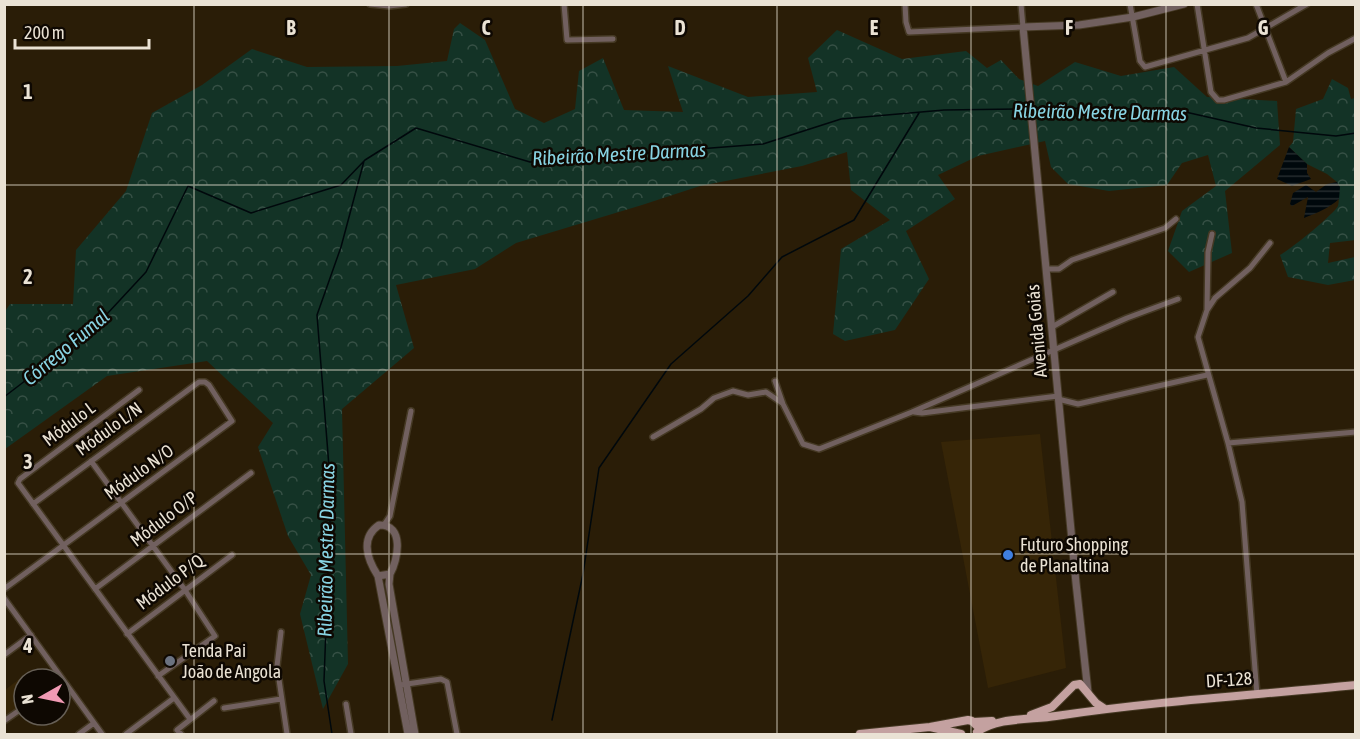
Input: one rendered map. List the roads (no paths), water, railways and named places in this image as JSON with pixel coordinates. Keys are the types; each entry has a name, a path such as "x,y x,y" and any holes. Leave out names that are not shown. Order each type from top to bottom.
{"main road":[{"path":"860,735 930,727 947,722 970,720 982,722 1043,712 1059,702 1074,685 1082,685 1096,703 1105,709"},
{"name":"DF-128","path":"976,734 999,723 1066,714 1176,700 1356,685"},
{"path":"1059,702 1059,708 1066,714 1083,706 1088,692"},
{"path":"962,734 960,728 963,722"},
{"name":"DF-128","path":"974,722 977,725 976,734"},
{"path":"930,727 962,734"}],"street":[{"path":"370,4 406,4"},
{"path":"564,4 567,40 612,39"},
{"path":"905,4 909,32 1080,25 1133,17 1184,4"},
{"name":"Avenida Goiás","path":"1021,4 1088,692"},
{"path":"1130,4 1140,61 1145,67 1248,38 1307,4"},
{"path":"1197,4 1211,92 1218,100 1286,82 1328,53 1356,38"},
{"path":"1256,4 1286,82"},
{"path":"1046,269 1059,269 1072,260 1165,228 1176,219"},
{"path":"1207,310 1208,252 1212,234"},
{"path":"1257,695 1242,502 1198,337 1207,310 1215,298 1250,268 1270,243"},
{"path":"1206,291 1210,297 1215,298"},
{"path":"1052,327 1113,292"},
{"path":"775,381 802,444 819,449 912,412 1127,318 1178,299"},
{"path":"912,412 922,413 1058,398 1078,404 1207,375"},
{"name":"Módulo L/N","path":"33,504 199,382 205,382"},
{"name":"Módulo N/O","path":"4,589 232,422 205,382"},
{"name":"Módulo L","path":"33,504 18,483 20,479 139,390"},
{"path":"653,437 701,409 714,398 730,392 748,395 766,392 783,404"},
{"path":"384,525 390,516 411,411"},
{"path":"1228,443 1356,432"},
{"path":"91,460 215,636 158,676"},
{"name":"Módulo O/P","path":"94,590 252,473"},
{"path":"33,504 190,719"},
{"path":"394,636 389,584 390,574 399,552 397,539 392,530 379,525 372,529 367,540 370,562 378,576 394,636 415,735"},
{"name":"Módulo P/Q","path":"127,634 232,555"},
{"path":"378,576 390,574"},
{"path":"4,598 52,667"},
{"path":"281,632 277,666 287,735"},
{"path":"4,655 31,635"},
{"name":"Avenida Goiás","path":"1074,685 1081,672 1083,655"},
{"path":"403,685 441,679 447,682 457,735"},
{"path":"403,685 408,735"},
{"path":"72,694 102,735"},
{"path":"126,735 174,698"},
{"path":"224,708 281,699"},
{"path":"181,735 177,730 214,701"},
{"path":"346,705 351,735"},
{"path":"79,735 94,723"}],"waterway":[{"name":"Ribeirão Mestre Darmas","path":"1035,109 1103,108 1181,111 1256,128 1336,136 1356,133"},
{"name":"Ribeirão Mestre Darmas","path":"4,397 94,328 146,272 188,186 251,213 341,185 365,160 416,128 530,162 763,144 841,119 944,110 1027,109"},
{"path":"552,720 583,574 599,468 671,364 748,296 782,257 854,220 919,113"},
{"name":"Ribeirão Mestre Darmas","path":"332,734 324,681 331,492 317,315 341,247 364,161"}],"place":[{"name":"Futuro Shopping de Planaltina","path":"1008,555"},
{"name":"Tenda Pai João de Angola","path":"170,661"}],"water label":[{"name":"Córrego Fumal","path":"66,347"}]}
